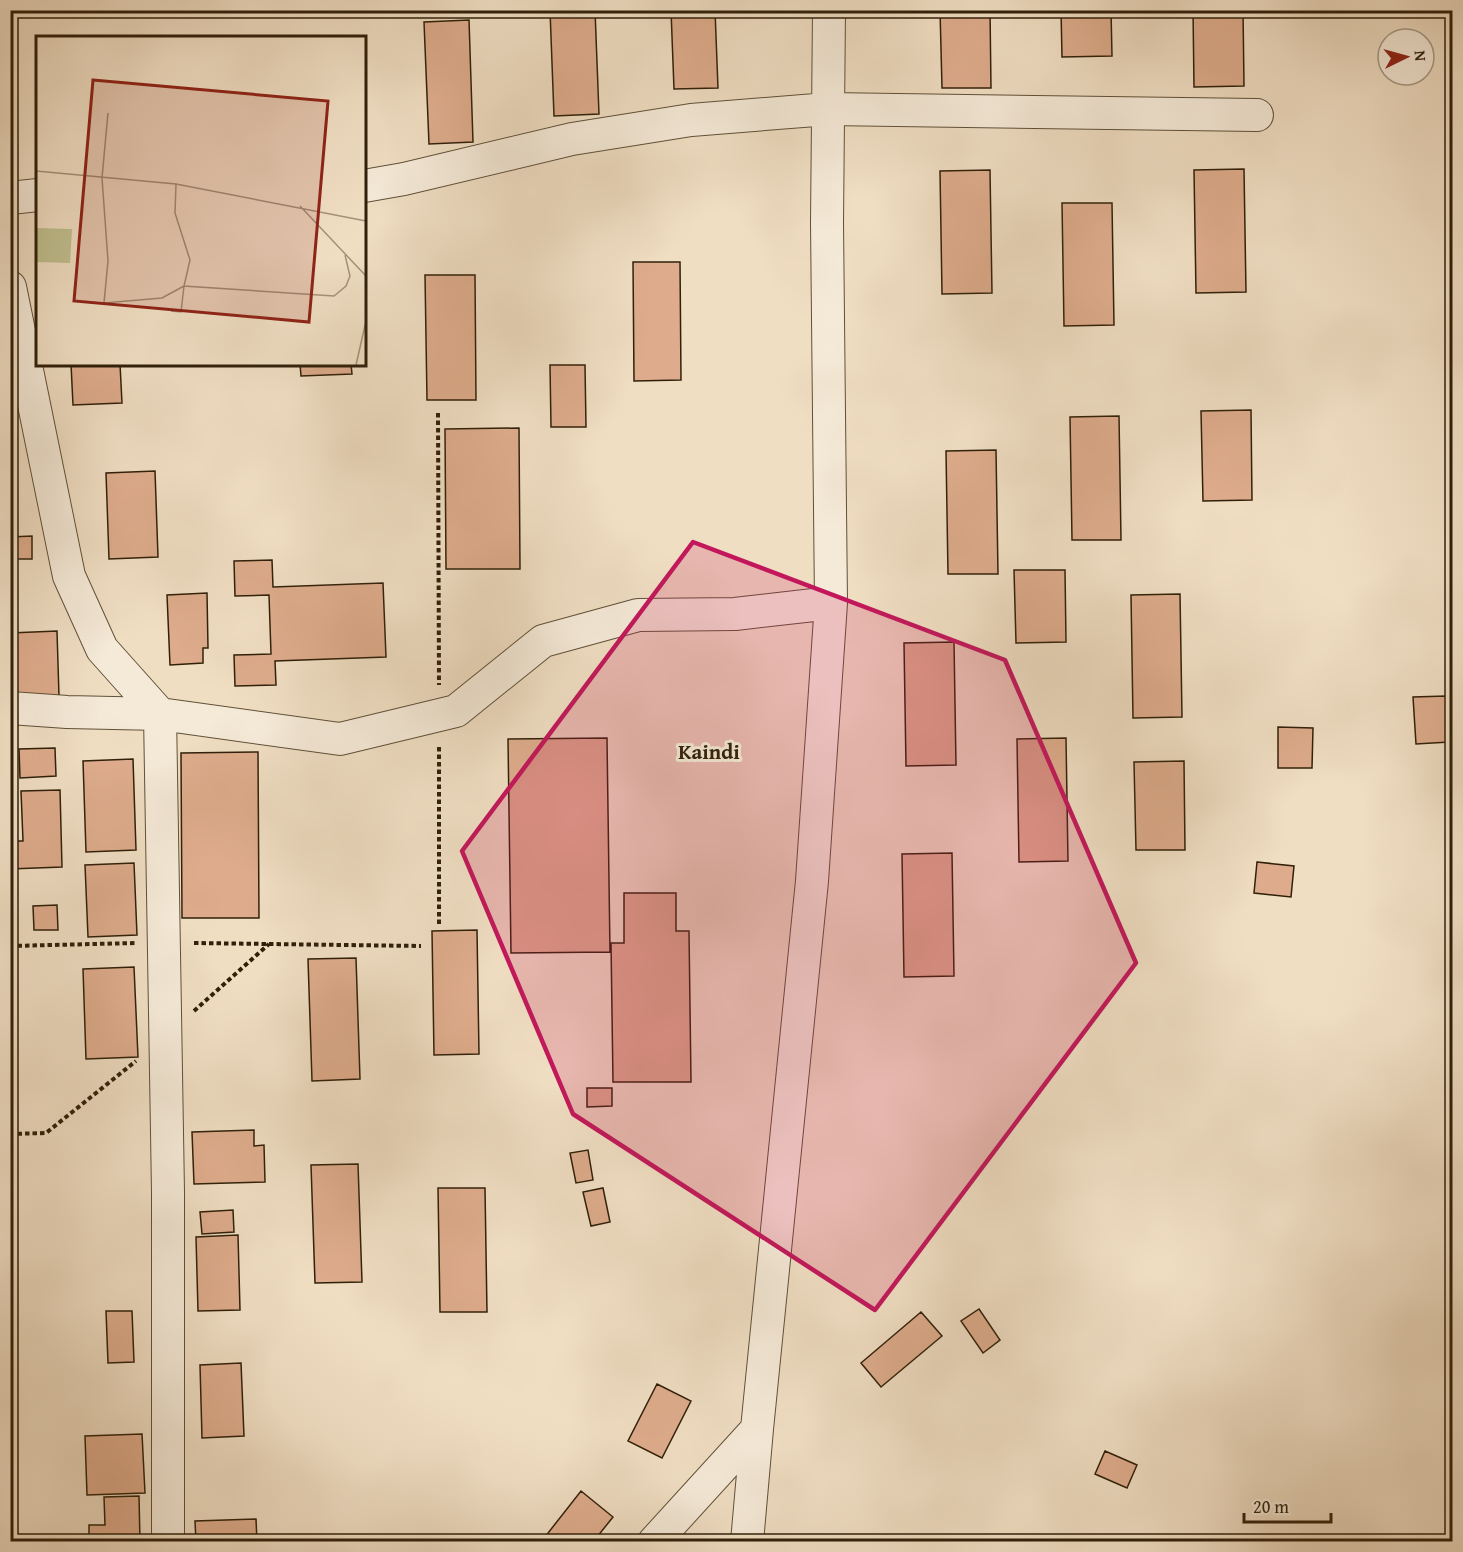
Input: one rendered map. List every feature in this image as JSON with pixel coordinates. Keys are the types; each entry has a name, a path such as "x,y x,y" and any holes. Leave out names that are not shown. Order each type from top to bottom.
{"street":[{"path":"747,1542 812,881 831,603 827,223 829,10"},
{"path":"366,186 404,179 572,139 691,120 828,109 1257,115"},
{"path":"10,198 36,195"},
{"path":"10,287 69,576 102,649 160,714 168,1192 168,1542"},
{"path":"10,708 160,714 340,740 456,711 543,641 638,615 735,614 831,603"},
{"path":"654,1542 757,1429"}],"path":[{"path":"438,413 439,926"},
{"path":"10,946 164,943 421,946"}],"highlighted area":[{"path":"693,542 1005,660 1136,963 875,1310 573,1114 462,851"}],"building":[{"path":"550,10 595,10 599,114 554,116"},
{"path":"671,10 715,10 718,88 674,89"},
{"path":"940,10 990,10 991,88 942,88"},
{"path":"1061,10 1111,10 1112,56 1062,57"},
{"path":"1193,10 1243,10 1244,86 1194,87"},
{"path":"469,20 473,142 429,144 424,22"},
{"path":"1244,169 1246,292 1196,293 1194,170"},
{"path":"990,170 992,293 942,294 940,171"},
{"path":"1062,203 1112,203 1114,325 1064,326"},
{"path":"633,262 680,262 681,380 634,381"},
{"path":"425,275 475,275 476,400 427,400"},
{"path":"550,365 585,365 586,427 551,427"},
{"path":"71,366 120,366 122,403 73,405"},
{"path":"300,366 351,366 352,374 301,376"},
{"path":"1251,410 1252,500 1203,501 1201,411"},
{"path":"1119,416 1121,540 1072,540 1070,417"},
{"path":"519,428 520,569 446,569 445,429"},
{"path":"996,450 998,574 948,574 946,451"},
{"path":"155,471 158,557 109,559 106,473"},
{"path":"32,536 32,559 10,559 10,537"},
{"path":"272,560 273,587 383,583 386,657 275,661 276,685 235,686 234,655 271,654 269,595 235,596 234,561"},
{"path":"1014,570 1065,570 1066,642 1016,643"},
{"path":"207,593 208,648 203,648 203,663 170,665 167,595"},
{"path":"1180,594 1182,717 1133,718 1131,595"},
{"path":"57,631 59,696 12,697 10,633"},
{"path":"954,642 956,765 906,766 904,643"},
{"path":"1446,696 1449,742 1416,744 1413,697"},
{"path":"1278,727 1313,728 1312,768 1278,768"},
{"path":"607,738 610,952 511,953 508,739"},
{"path":"1066,738 1068,861 1019,862 1017,739"},
{"path":"55,748 56,776 20,778 19,749"},
{"path":"258,752 259,918 182,918 181,753"},
{"path":"133,759 136,850 86,852 83,761"},
{"path":"1184,761 1185,850 1136,850 1134,762"},
{"path":"60,790 62,867 10,869 10,841 23,841 21,791"},
{"path":"952,853 954,976 904,977 902,854"},
{"path":"1257,862 1294,866 1291,897 1254,893"},
{"path":"134,863 137,935 88,937 85,865"},
{"path":"624,893 676,893 676,931 689,931 691,1082 613,1082 611,943 624,943"},
{"path":"57,905 58,930 34,930 33,906"},
{"path":"477,930 479,1054 434,1055 432,931"},
{"path":"356,958 360,1079 312,1081 308,959"},
{"path":"134,967 138,1057 86,1059 83,969"},
{"path":"587,1088 612,1088 612,1106 587,1107"},
{"path":"254,1130 254,1146 264,1145 265,1182 194,1184 192,1132"},
{"path":"588,1150 593,1180 576,1183 570,1153"},
{"path":"358,1164 362,1282 315,1283 311,1165"},
{"path":"438,1188 485,1188 487,1312 440,1312"},
{"path":"603,1188 610,1222 591,1226 583,1192"},
{"path":"233,1210 234,1232 202,1234 200,1212"},
{"path":"238,1235 240,1310 198,1311 196,1237"},
{"path":"979,1309 1000,1340 983,1353 961,1321"},
{"path":"106,1311 132,1311 134,1362 108,1363"},
{"path":"921,1312 942,1336 881,1387 861,1363"},
{"path":"241,1363 244,1436 202,1438 200,1365"},
{"path":"657,1384 691,1401 662,1458 628,1441"},
{"path":"142,1434 145,1493 87,1495 85,1436"},
{"path":"1105,1451 1137,1465 1127,1488 1095,1474"},
{"path":"581,1491 613,1517 593,1542 541,1542"},
{"path":"139,1496 140,1542 89,1542 89,1525 105,1525 104,1497"},
{"path":"256,1519 257,1542 196,1542 195,1521"}],"district":[{"name":"Kaindi","path":"709,751"}]}
